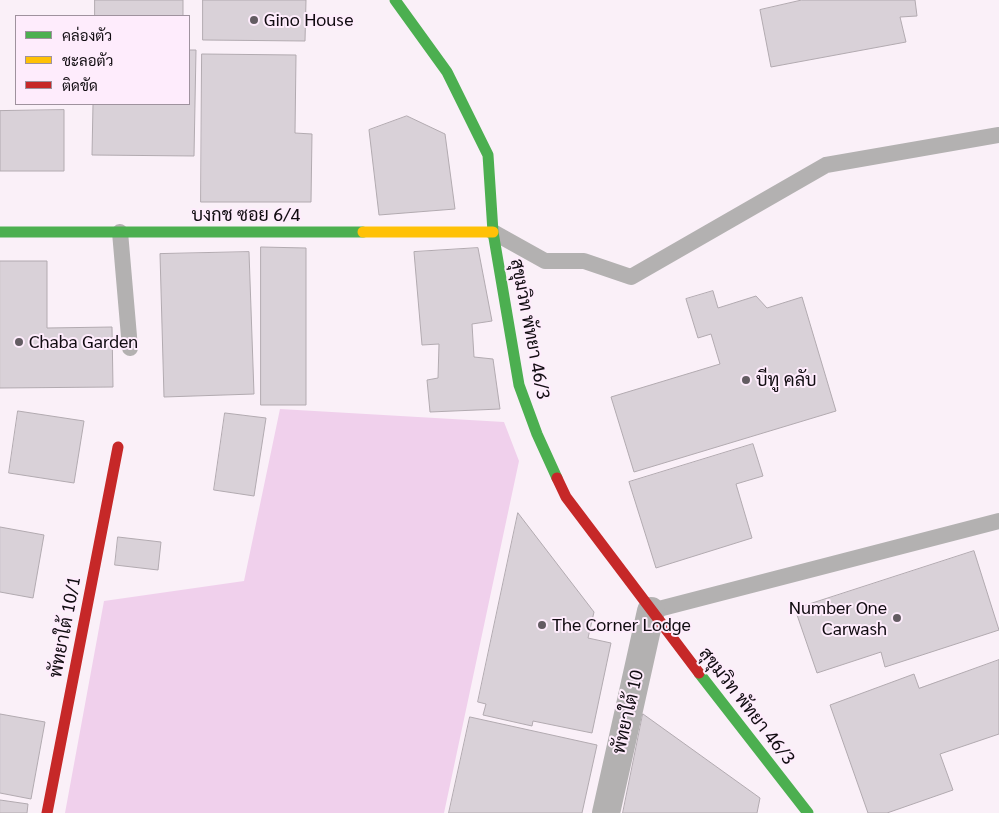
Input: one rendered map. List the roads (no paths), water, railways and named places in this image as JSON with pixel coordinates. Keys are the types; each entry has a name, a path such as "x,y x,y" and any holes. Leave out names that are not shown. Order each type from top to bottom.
{"street":[{"name":"สุขุมวิท พัทยา 46/3","path":"395,0 447,72 488,155 493,232 519,385 537,434 566,497 651,611 808,813"},
{"name":"บงกช ซอย 6/4","path":"0,232 493,232"},
{"name":"พัทยาใต้ 10/1","path":"47,813 118,447"},
{"name":"พัทยาใต้ 10","path":"606,813 651,611"}],"lane":[{"path":"493,232 545,261 584,260 631,277 826,165 999,135"},
{"path":"120,232 130,348"},
{"path":"651,611 999,521"}],"place":[{"name":"Gino House","path":"254,20"},
{"name":"Chaba Garden","path":"19,342"},
{"name":"บีทู คลับ","path":"746,380"},
{"name":"Number One Carwash","path":"897,618"},
{"name":"The Corner Lodge","path":"542,625"}]}
